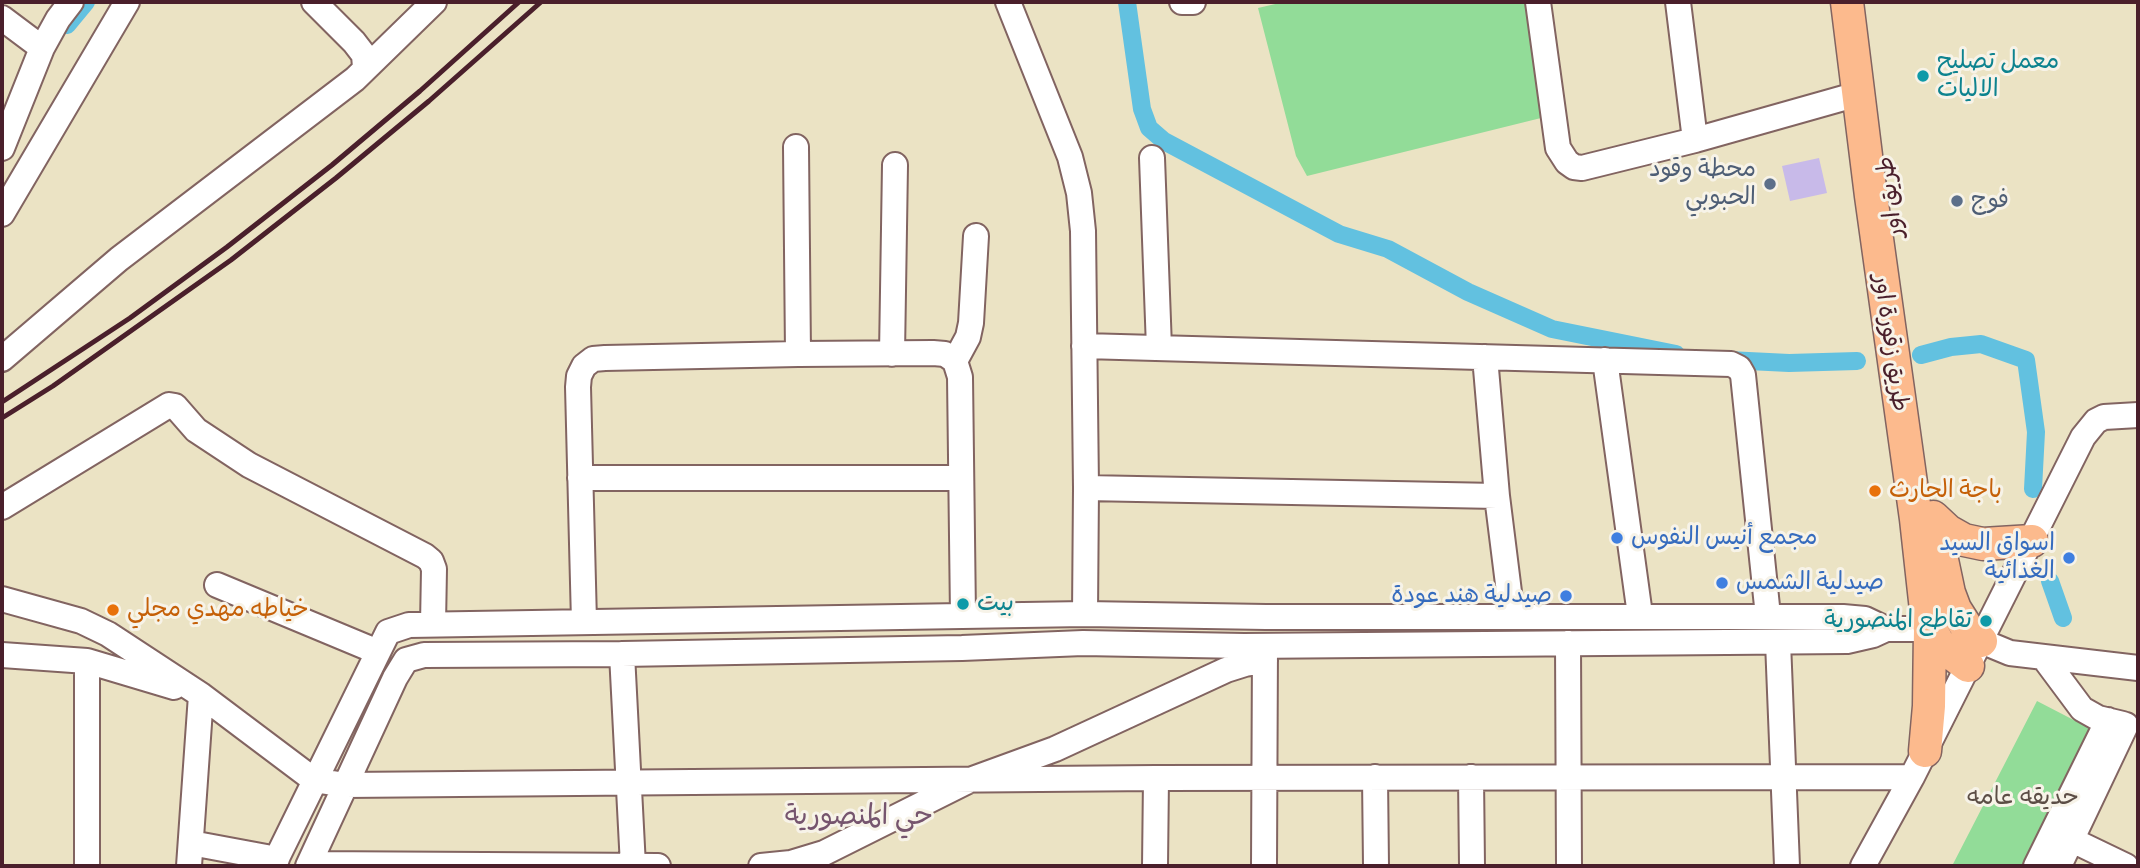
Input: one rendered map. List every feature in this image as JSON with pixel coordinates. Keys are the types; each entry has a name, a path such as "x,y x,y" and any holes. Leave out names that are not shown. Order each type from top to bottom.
{"main road":[{"name":"طريق زقورة اور","path":"1847,2 1899,407 1924,518 1926,610 1930,628 1929,695 1918,764"},
{"name":"طريق اور","path":"1868,2 1924,518"},
{"path":"1924,518 1964,540 1983,544 2032,541"},
{"path":"1924,518 1949,593 1955,609 1969,631 1975,654"},
{"path":"1930,628 1939,644 1975,654"}],"street":[{"path":"2,148 42,48 71,2"},
{"path":"2,214 127,2"},
{"path":"314,2 354,42 364,55 365,67"},
{"path":"2,359 119,259 355,79 434,2"},
{"path":"1008,2 1058,123 1079,193 1083,231 1085,614"},
{"path":"1182,2 1193,2"},
{"path":"1538,2 1558,148 1567,162 1583,168 1858,94"},
{"path":"1678,2 1695,140"},
{"path":"2,18 42,48"},
{"path":"796,147 798,354"},
{"path":"1152,158 1159,348"},
{"path":"892,354 895,165"},
{"path":"955,361 968,337 971,324 976,236"},
{"path":"1084,346 1731,364 1739,368 1743,375 1768,616"},
{"path":"584,622 579,376 584,366 593,359 798,354 945,354 955,361 960,377 963,616"},
{"path":"1485,357 1497,496 1512,616"},
{"path":"1605,360 1640,615"},
{"path":"2,507 169,405 175,407 196,430 249,465 425,556 434,569 433,624"},
{"path":"1863,866 1975,654 2083,437 2096,421 2111,415 2138,415"},
{"path":"580,478 961,478"},
{"path":"1086,488 1497,496"},
{"path":"217,585 378,652"},
{"path":"2,599 81,621 108,634 201,695 314,780 345,785 1263,777 1784,777 1918,764"},
{"path":"201,695 190,855 275,863 388,632 409,625 1085,614 1266,617 1640,615 1854,617 1886,629"},
{"path":"1264,866 1266,617"},
{"path":"658,866 308,865 395,678 407,660 424,655 962,648 1083,643 1265,654 1568,643 1847,641 1861,639 1886,629 1930,628"},
{"path":"1779,642 1787,866"},
{"path":"1568,643 1569,866"},
{"path":"1975,654 2010,653 2138,668"},
{"path":"622,654 633,866"},
{"path":"768,866 804,863 970,780 1055,749 1265,654"},
{"path":"2,655 87,661 201,695"},
{"path":"2044,658 2082,709 2090,715 2124,725"},
{"path":"87,661 87,866"},
{"path":"2059,866 2124,725"},
{"path":"2036,866 2124,725"},
{"path":"1375,777 1376,866"},
{"path":"1471,777 1472,866"},
{"path":"1155,866 1156,778"},
{"path":"2071,840 2126,866"}],"green space":[{"path":"1284,2 1525,2 1541,118 1307,176 1296,156 1258,8"},
{"name":"حديقه عامه","path":"2037,701 2093,730 2023,866 1952,866"}],"building":[{"path":"1819,158 1827,193 1790,201 1782,166"}],"waterway":[{"path":"67,25 86,2"},
{"path":"1127,2 1142,109 1149,128 1164,141 1339,234 1388,249 1468,292 1552,329 1676,354"},
{"path":"1921,355 1951,347 1981,344 2026,360 2036,432 2033,489"},
{"path":"1728,360 1789,363 1857,361"},
{"path":"2050,581 2063,618"}],"railway":[{"path":"2,402 130,318 227,247 332,165 519,2"},
{"path":"2,418 53,386 231,260 429,101 541,2"}],"place":[{"name":"معمل تصليح الاليات","path":"1923,76"},
{"name":"محطة وقود الحبوبي","path":"1770,184"},
{"name":"فوج","path":"1957,201"},
{"name":"باجة الحارث","path":"1875,491"},
{"name":"مجمع أنيس النفوس","path":"1617,538"},
{"name":"اسواق السيد الغذائية","path":"2069,558"},
{"name":"صيدلية الشمس","path":"1722,583"},
{"name":"صيدلية هند عودة","path":"1566,596"},
{"name":"بيت","path":"963,604"},
{"name":"خياطه مهدي مجلي","path":"113,610"},
{"name":"تقاطع المنصورية","path":"1986,621"}],"district":[{"name":"حي المنصورية","path":"859,817"}]}
